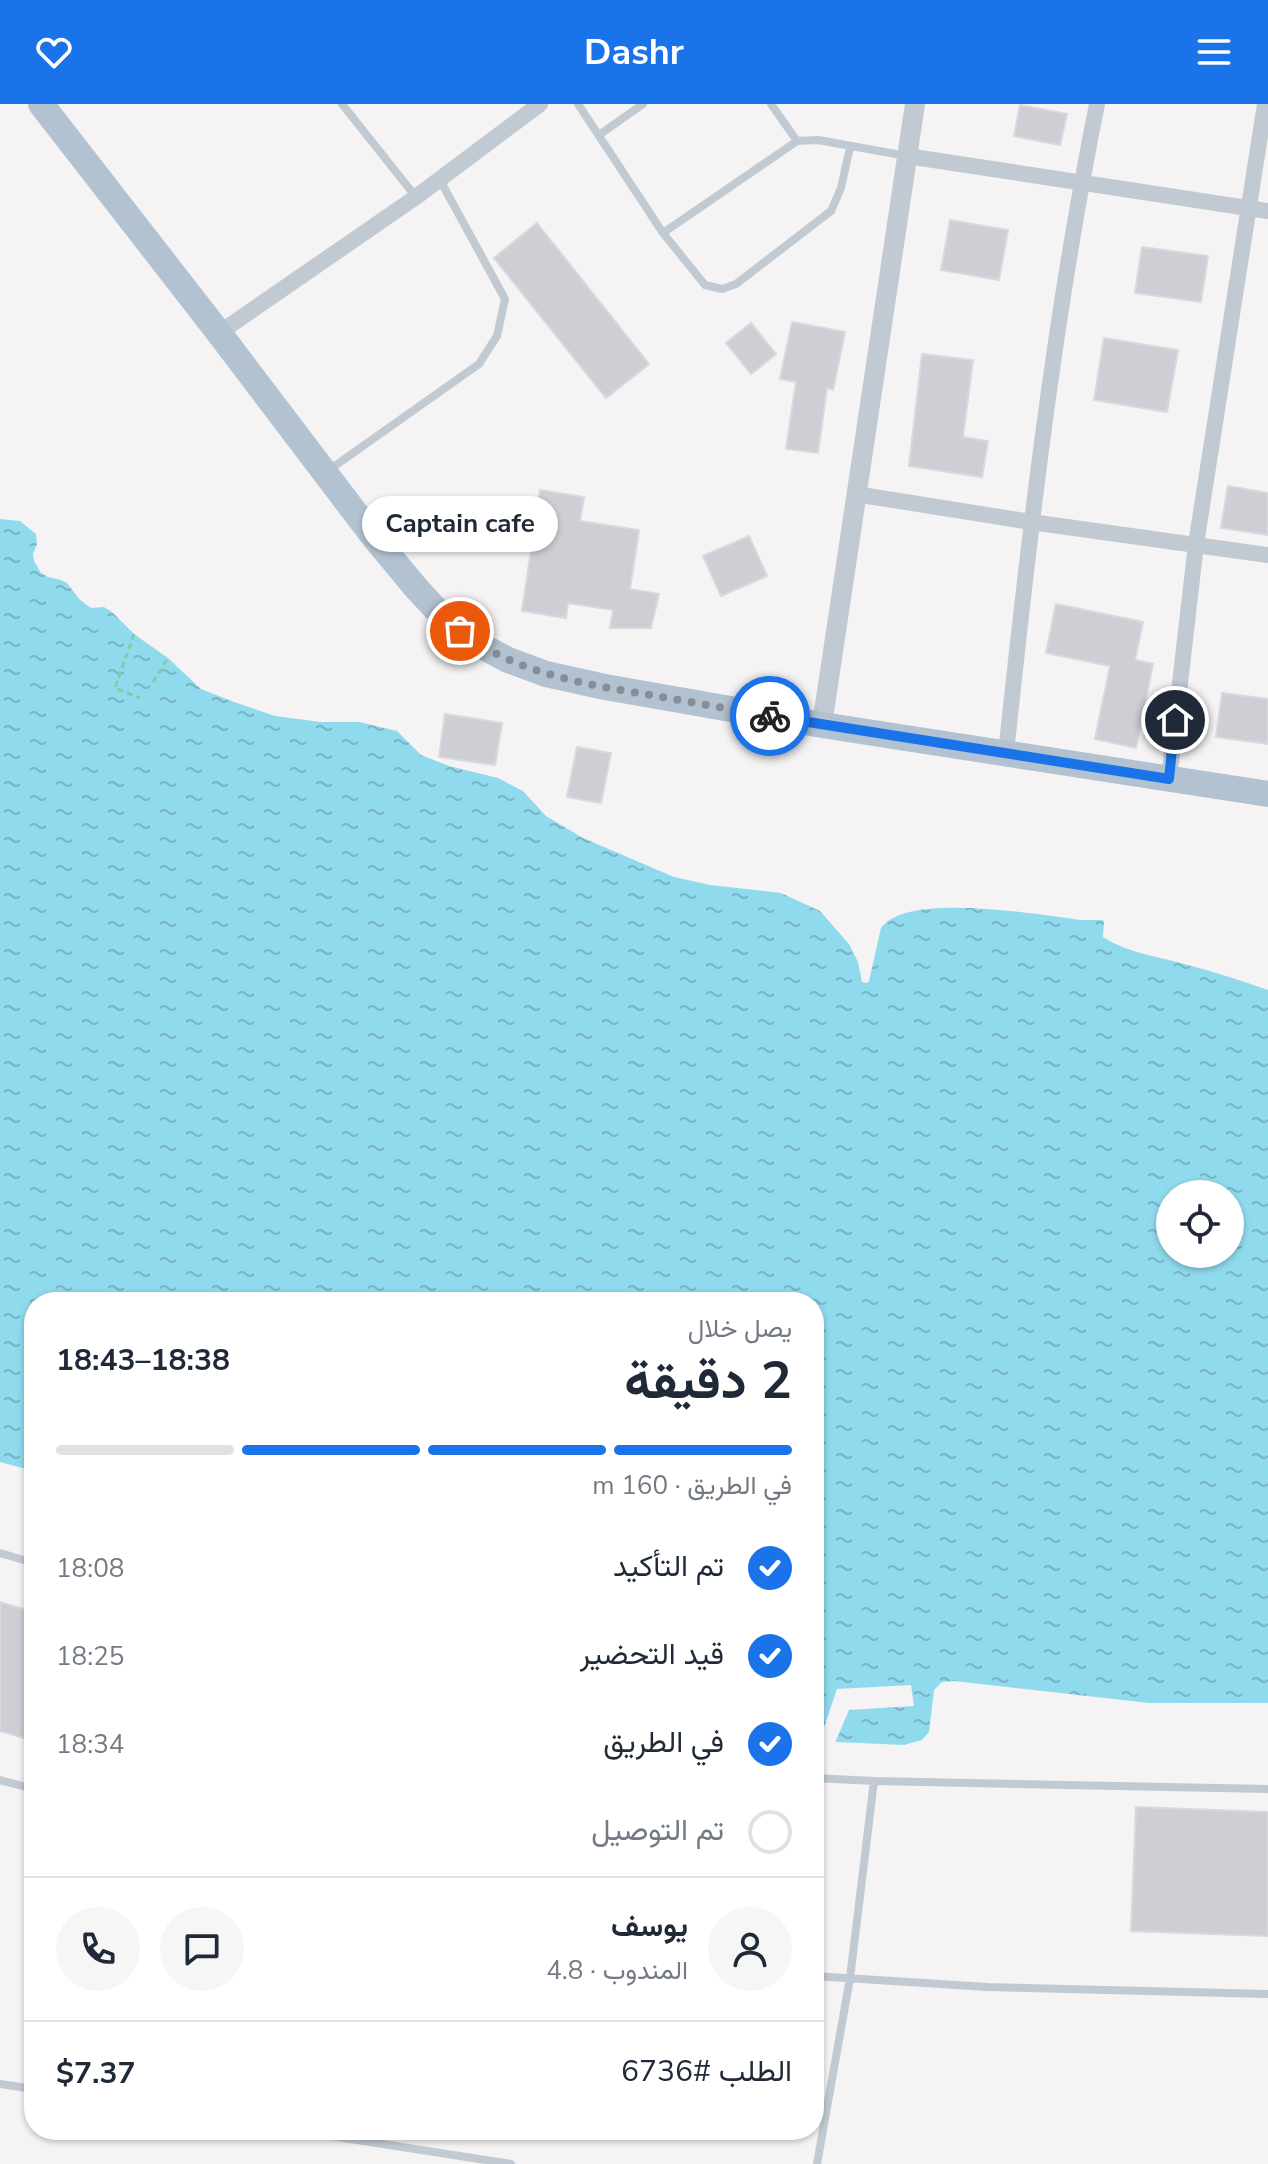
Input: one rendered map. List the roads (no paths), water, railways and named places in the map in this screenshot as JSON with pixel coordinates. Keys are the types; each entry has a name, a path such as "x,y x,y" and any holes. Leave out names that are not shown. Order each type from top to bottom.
{"main road":[{"path":"41,104 408,578 445,619 476,643 508,660 546,674 605,687 822,725 1268,794"}],"street":[{"path":"219,333 416,197 540,104"},
{"path":"822,725 915,104"},
{"path":"1006,753 1031,522 1082,182 1097,104"},
{"path":"1169,779 1196,544 1265,104"},
{"path":"907,156 1268,211"},
{"path":"855,494 1268,555"}],"lane":[{"path":"342,104 416,197"},
{"path":"578,104 663,233 705,285 722,289 736,284 831,211 841,188 850,147"},
{"path":"599,135 643,104"},
{"path":"771,104 797,141"},
{"path":"663,233 797,141 818,140 907,156"},
{"path":"325,473 479,364 497,336 505,299 439,180"},
{"path":"0,1553 24,1560"},
{"path":"824,1778 1268,1789"},
{"path":"0,1780 24,1786"},
{"path":"824,2125 850,1978 874,1781"},
{"path":"824,1977 1003,1988 1268,1994"},
{"path":"0,2084 24,2088"},
{"path":"357,2140 511,2164"},
{"path":"817,2164 821,2140"}],"water":[{"path":"0,519 20,521 36,534 37,544 33,554 41,573 67,583 91,608 104,607 112,612 201,689 275,716 321,722 359,722 397,731 421,755 449,766 498,778 523,791 546,816 583,838 674,877 710,885 781,893 820,911 849,944 858,962 862,982 869,981 881,928 895,917 917,910 975,908 1101,920 1104,921 1103,937 1123,947 1268,990 1268,1703 1149,1703 942,1682 934,1690 929,1732 922,1740 904,1745 824,1741 824,1292 24,1292 24,1468 0,1462"}],"place":[{"name":"Captain cafe","path":"460,631"}]}
